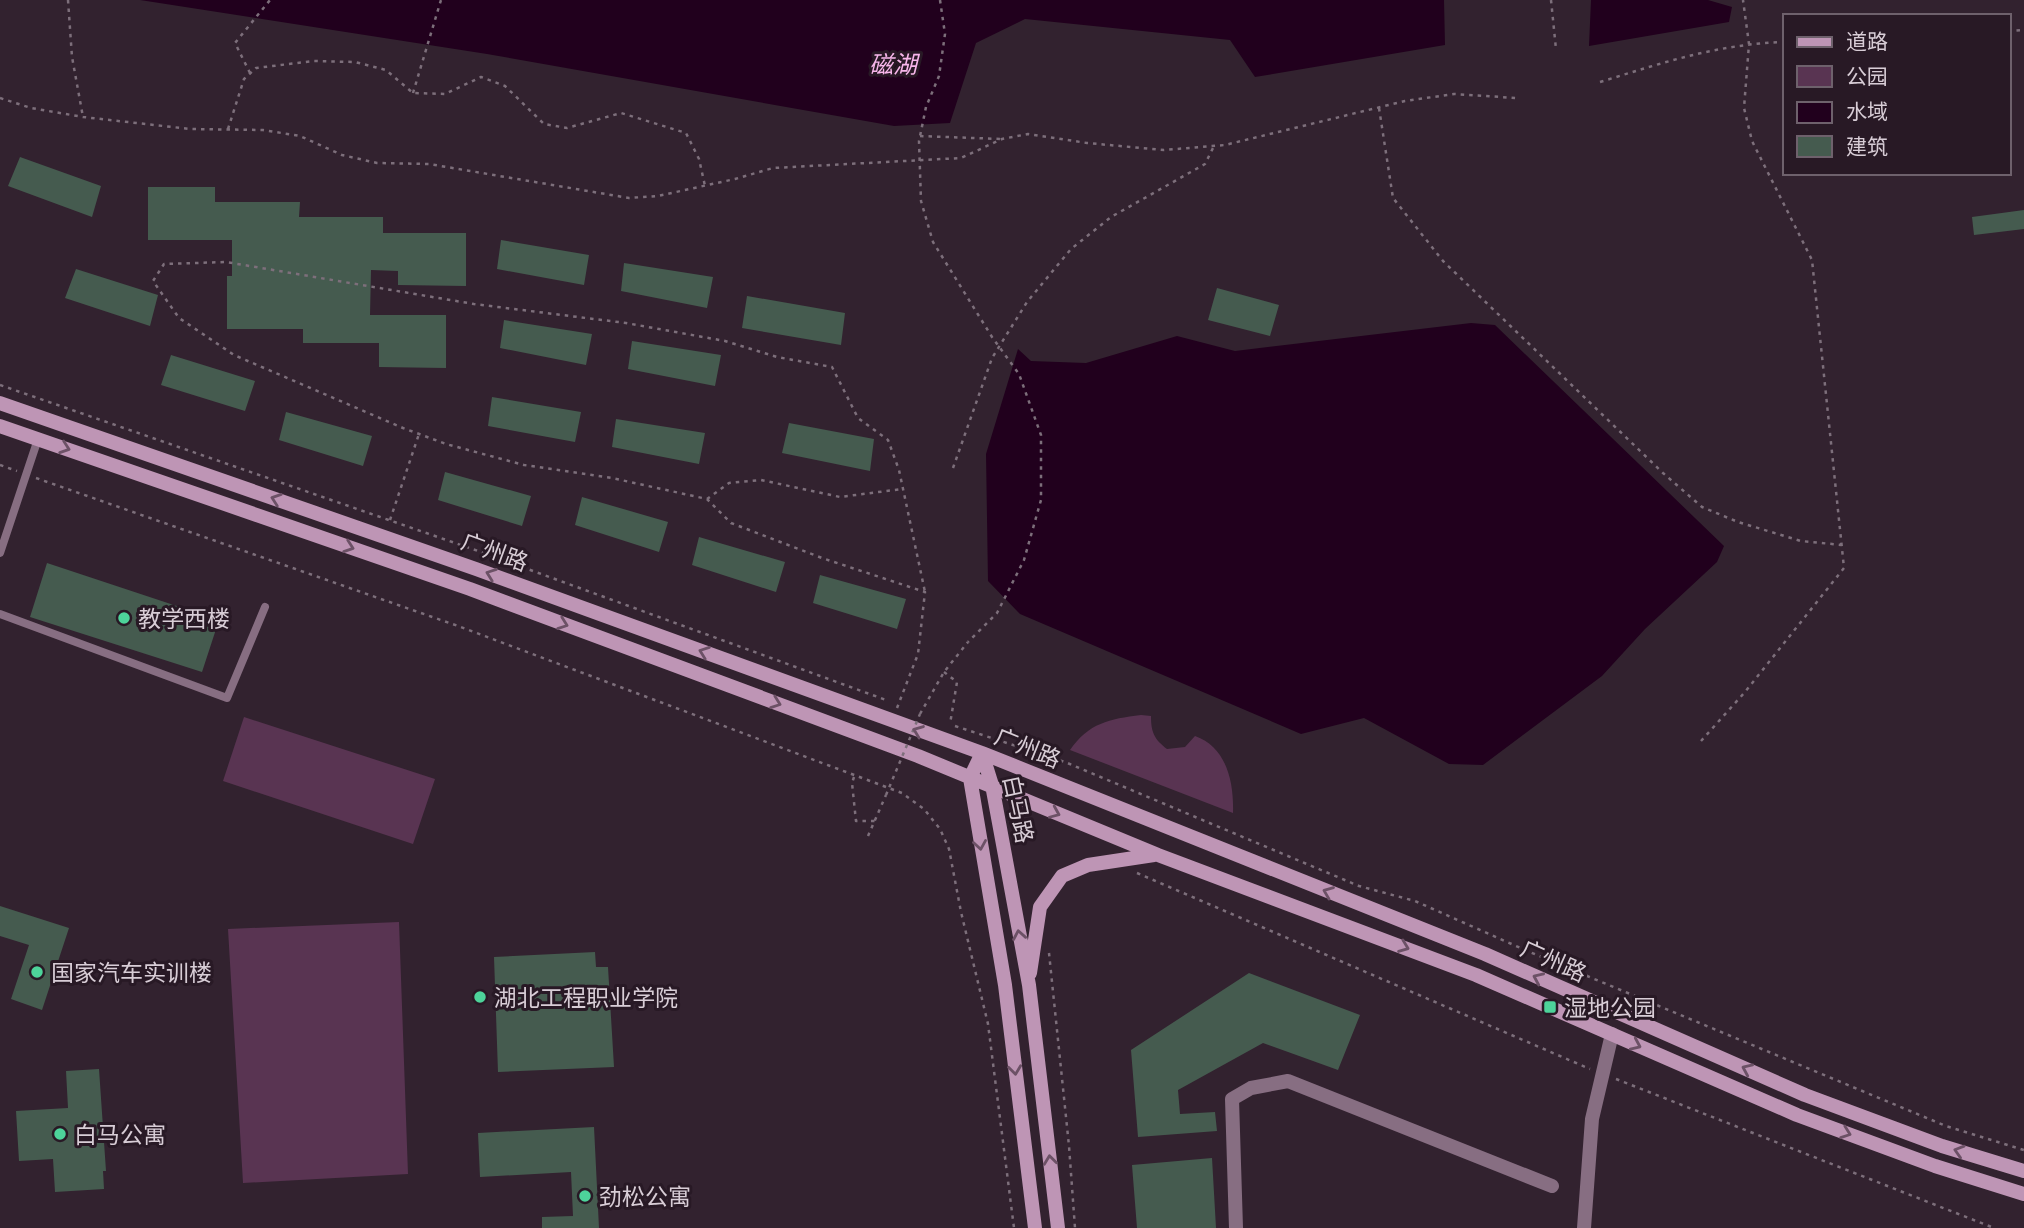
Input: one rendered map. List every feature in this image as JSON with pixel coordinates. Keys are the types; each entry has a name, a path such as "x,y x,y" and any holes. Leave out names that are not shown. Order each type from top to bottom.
{"main road":[{"name":"广州路","path":"0,403 476,569 982,753 1485,954 1805,1095 1942,1146 2024,1171"},
{"name":"广州路","path":"0,426 470,589 918,756 1158,855 1476,975 1797,1115 1935,1167 2024,1194"},
{"name":"白马路","path":"982,753 970,778 1005,985 1035,1228"},
{"name":"白马路","path":"982,753 992,785 1029,985 1058,1228"},
{"path":"1029,985 1040,907 1062,876 1088,865 1158,855"}],"street":[{"path":"1584,1228 1592,1119 1612,1034"},
{"path":"1236,1228 1232,1099 1251,1088 1288,1081 1552,1186"}],"lane":[{"path":"0,553 38,439"},
{"path":"0,614 227,698 265,607"}],"path":[{"path":"68,0 72,57 83,117"},
{"path":"250,73 235,43 270,0"},
{"path":"413,93 442,0"},
{"path":"868,836 920,714 944,672 997,612 1024,560 1041,500 1041,435 1019,374 992,337 933,242 921,201 920,136 926,107 939,76 945,34 940,0"},
{"path":"1551,0 1556,49"},
{"path":"1701,741 1745,692 1844,568 1812,260 1752,141 1744,107 1749,44 1743,0"},
{"path":"1600,82 1695,53 1749,44 1783,42"},
{"path":"228,129 244,79 256,68 314,61 355,62 386,71 413,93 445,94 481,78 505,86 544,124 567,128 621,113 686,133 699,159 705,186"},
{"path":"920,136 1002,139 1028,134 1164,150 1214,146 1405,101 1454,94 1516,98"},
{"path":"0,98 31,108 83,117 190,129 263,130 300,136 342,155 377,163 429,164 629,198 658,196 773,168 961,158 1002,139"},
{"path":"1379,107 1393,198 1414,226 1443,261 1663,473 1702,507 1738,522 1801,541 1842,545"},
{"path":"953,468 992,358 1027,302 1071,249 1111,217 1205,164 1214,146"},
{"path":"892,721 918,654 925,593 899,470 888,440 858,418 832,367 777,357 726,341 626,323 474,304 226,262 164,264 153,281 179,318 234,355 419,434 524,466 612,478 707,499 731,523 925,593"},
{"path":"390,520 419,434"},
{"path":"0,465 458,626 902,793 924,809 940,830 949,849 988,1024 1014,1228"},
{"path":"707,499 729,483 761,480 840,497 903,489"},
{"path":"944,672 957,682 950,724"},
{"path":"854,775 852,783 856,821 875,821"},
{"path":"1130,870 1603,1074 1994,1228"},
{"path":"1049,954 1075,1228"}],"green space":[{"path":"1151,716 1154,735 1167,749 1185,747 1195,736 1215,748 1230,778 1233,813 1070,750 1092,728 1119,718"},
{"path":"244,717 435,779 413,844 223,781"},
{"path":"399,922 408,1174 243,1183 228,929"}],"water":[{"name":"磁湖","path":"140,0 1444,0 1445,45 1255,77 1230,40 1025,19 976,43 950,123 894,126 487,54"},
{"path":"1591,0 1708,0 1732,7 1729,22 1589,46"},
{"path":"1471,323 1495,325 1724,546 1717,562 1645,629 1602,676 1483,765 1449,764 1364,718 1301,734 1020,614 988,581 986,454 1018,349 1031,361 1086,363 1177,336 1235,351"}],"building":[{"path":"20,157 101,186 92,217 8,186"},
{"path":"148,187 215,187 215,202 300,202 299,217 383,217 383,233 466,233 466,286 398,285 398,271 371,270 370,315 446,315 446,368 379,367 379,343 303,343 303,329 227,329 227,276 232,276 232,240 148,240"},
{"path":"2024,210 2024,229 1974,235 1972,217"},
{"path":"501,240 589,255 584,285 497,269"},
{"path":"624,263 713,277 707,308 621,291"},
{"path":"76,269 158,295 150,326 65,298"},
{"path":"1217,288 1279,305 1270,336 1208,320"},
{"path":"747,296 845,313 841,345 742,328"},
{"path":"504,320 592,334 586,365 500,348"},
{"path":"632,341 721,355 715,386 628,369"},
{"path":"171,355 255,381 245,411 161,385"},
{"path":"492,397 581,412 575,442 488,426"},
{"path":"286,412 372,436 363,466 279,440"},
{"path":"616,419 705,433 699,464 612,447"},
{"path":"789,423 874,439 870,471 782,453"},
{"path":"445,472 531,496 522,526 438,500"},
{"path":"582,497 668,522 659,552 575,525"},
{"path":"699,537 785,562 776,592 692,565"},
{"name":"教学西楼","path":"47,563 219,620 202,672 30,617"},
{"path":"820,575 906,599 897,629 813,603"},
{"name":"国家汽车实训楼","path":"0,906 69,928 42,1010 11,999 29,945 0,936"},
{"path":"595,952 596,967 608,967 614,1067 498,1072 494,957"},
{"path":"1249,973 1360,1015 1338,1070 1263,1043 1178,1090 1180,1114 1215,1112 1217,1131 1138,1137 1131,1050"},
{"name":"白马公寓","path":"99,1069 106,1171 103,1171 104,1189 55,1192 53,1159 19,1161 16,1111 68,1108 66,1071"},
{"name":"劲松公寓","path":"594,1127 599,1228 542,1228 542,1217 573,1216 571,1172 480,1177 478,1133"},
{"path":"1212,1158 1216,1228 1137,1228 1132,1165"}],"place":[{"name":"教学西楼","path":"124,618"},
{"name":"国家汽车实训楼","path":"37,972"},
{"name":"湖北工程职业学院","path":"480,997"},
{"name":"湿地公园","path":"1550,1007"},
{"name":"白马公寓","path":"60,1134"},
{"name":"劲松公寓","path":"585,1196"}]}
